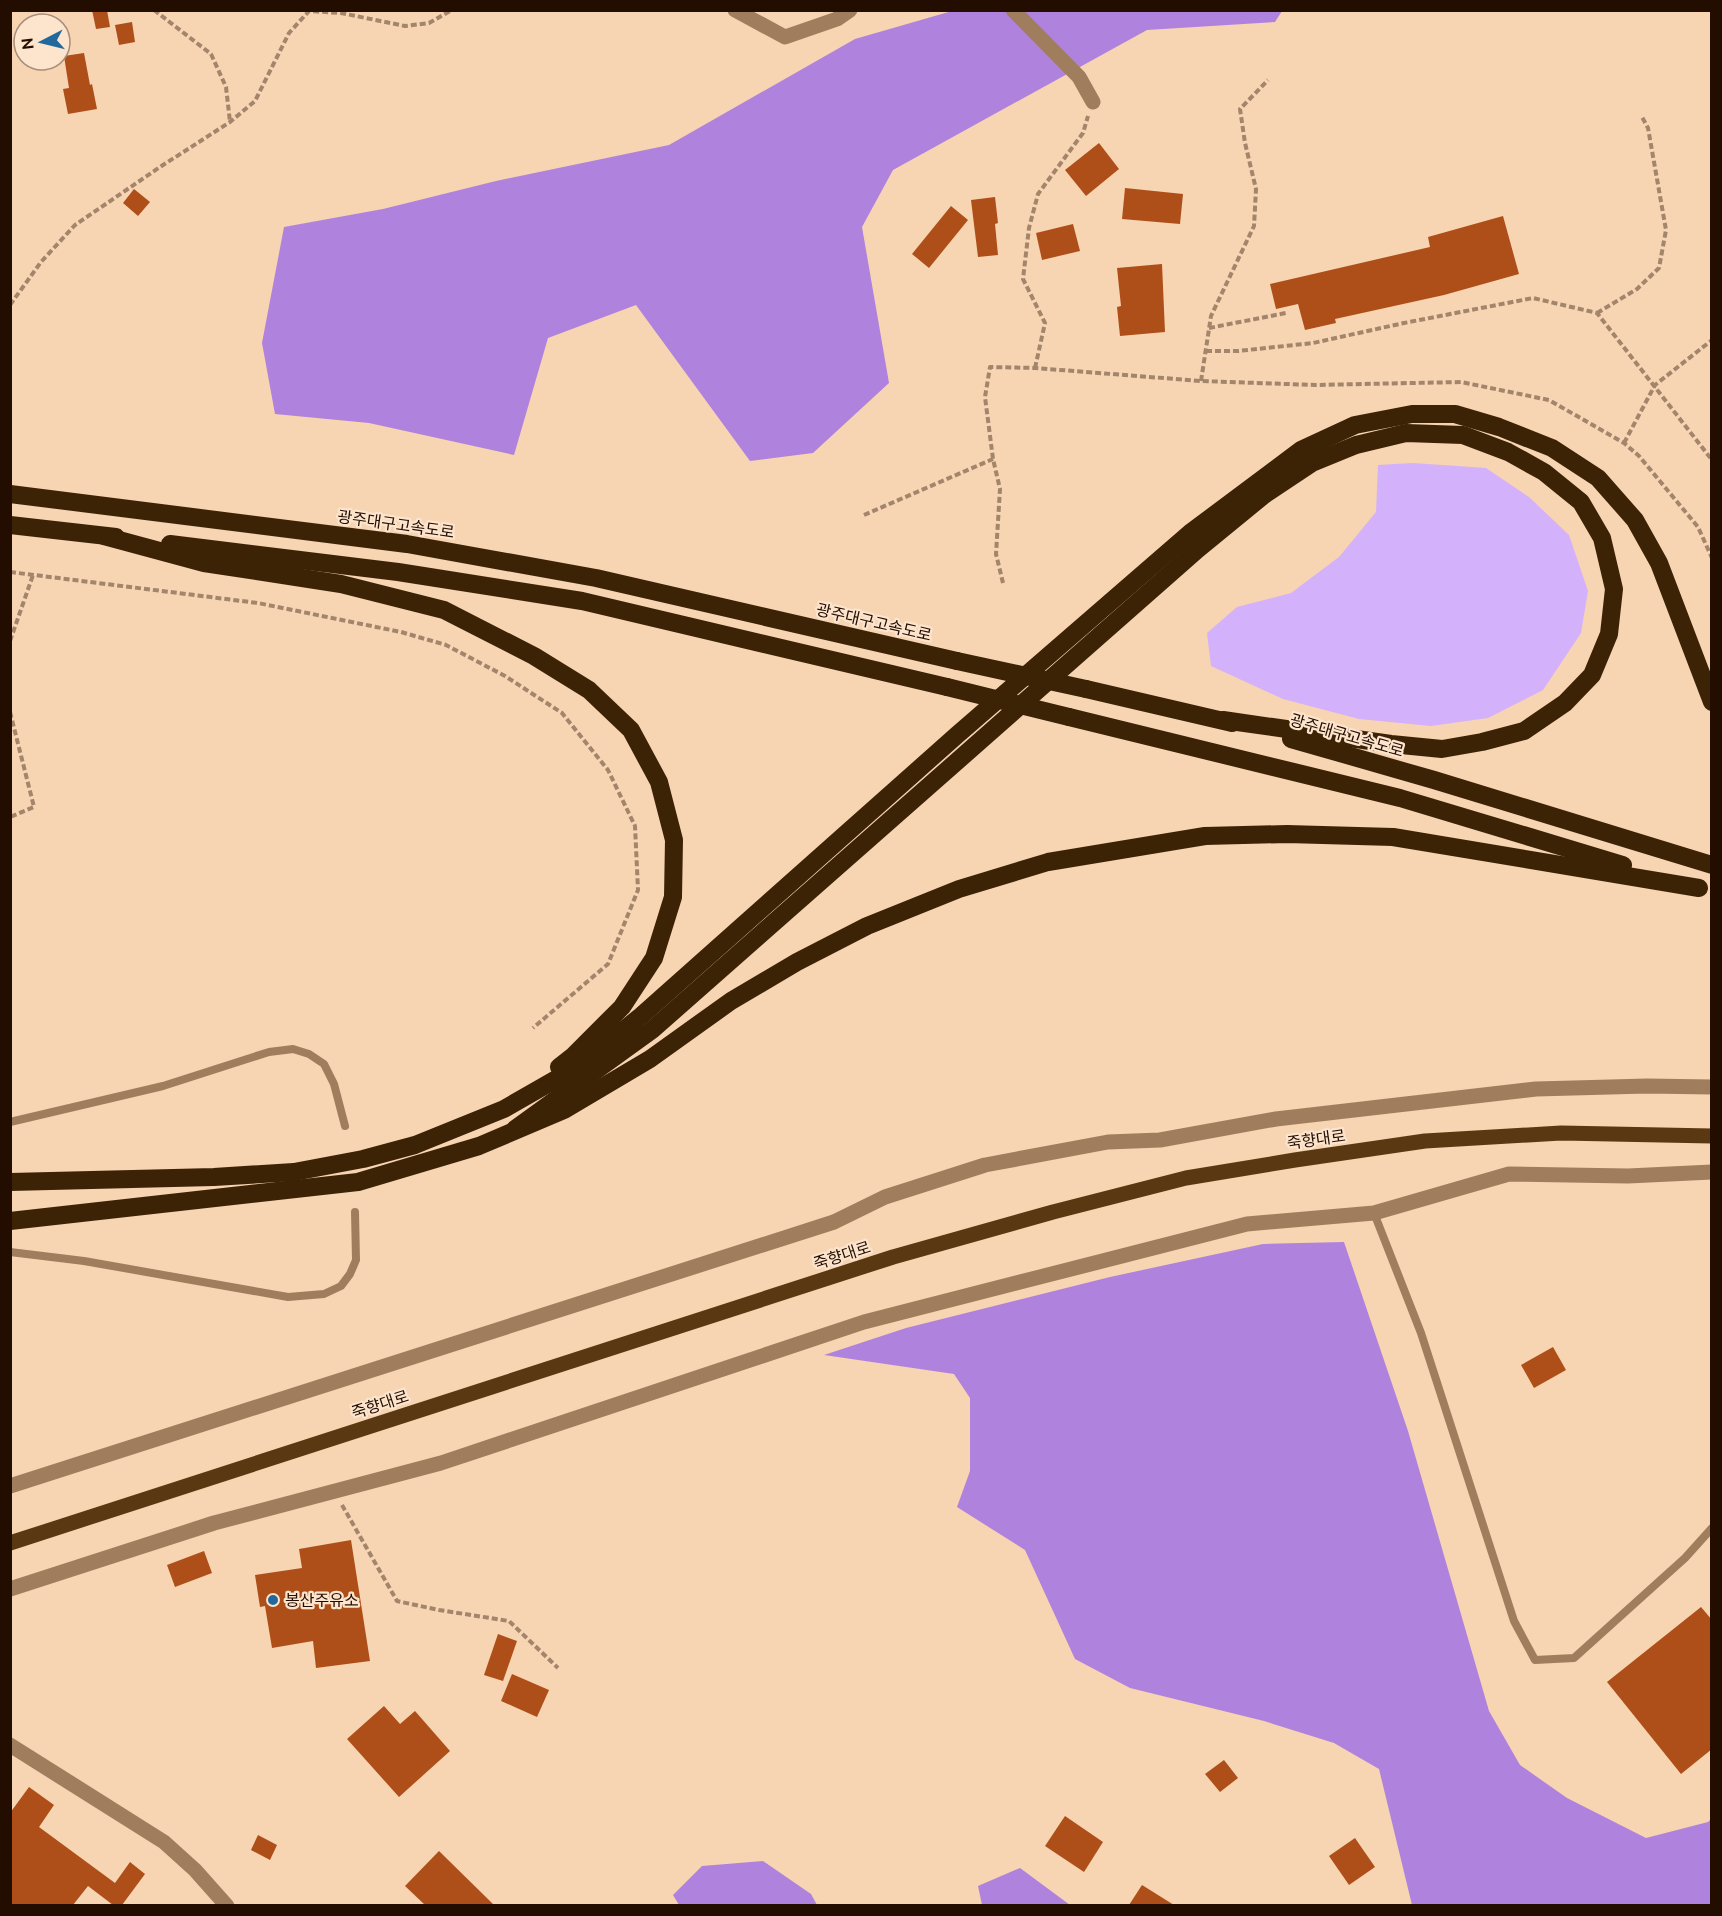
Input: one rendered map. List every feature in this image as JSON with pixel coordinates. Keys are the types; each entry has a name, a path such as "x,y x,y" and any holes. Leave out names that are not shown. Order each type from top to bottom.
{"highway":[{"path":"10,1182 214,1177 294,1172 363,1159 415,1145 504,1109 579,1066 641,1016 957,735 1190,533 1301,450 1355,425 1412,414 1455,414 1499,427 1552,448 1598,478 1635,520 1659,563 1712,702"},
{"path":"516,1129 652,1030 1198,549 1264,495 1312,463 1356,445 1406,434 1463,435 1508,452 1544,472 1581,502 1602,538 1614,589 1609,634 1592,675 1565,704 1524,731 1442,749 1223,720"},
{"name":"광주대구고속도로","path":"10,494 429,548 596,578 1223,720 1434,780 1712,865"},
{"path":"10,525 398,572 582,601 1400,798 1705,890"},
{"path":"104,536 204,563 341,584 444,610 534,656 580,684 631,730 659,782 674,840 673,897 654,958 622,1007 573,1056 504,1109"},
{"path":"10,1221 358,1182 480,1146 564,1110 650,1059 731,1001 797,962 867,926 959,889 1048,862 1205,836 1287,834 1393,837 1705,890"}],"main road":[{"name":"죽향대로","path":"10,1543 893,1257 1186,1178 1425,1141 1561,1133 1712,1136"}],"street":[{"path":"735,10 784,37 837,19 850,10"},
{"path":"1013,10 1079,77 1093,102"},
{"path":"10,1486 834,1222 885,1197 985,1165 1108,1142 1160,1140 1276,1119 1536,1089 1712,1087"},
{"path":"10,1589 214,1523 441,1463 864,1322 1247,1224 1374,1213 1509,1174 1628,1176 1712,1172"},
{"path":"10,1745 164,1842 195,1870 227,1905"}],"lane":[{"path":"10,1122 163,1086 269,1053 293,1049 309,1054 324,1064 334,1084 345,1126"},
{"path":"10,1252 84,1261 288,1297 324,1294 340,1286 350,1274 356,1260 355,1212"},
{"path":"1374,1213 1421,1333 1514,1621 1535,1660 1574,1658 1685,1558 1712,1528"}],"path":[{"path":"154,10 211,54 226,87 230,123"},
{"path":"10,305 40,262 75,225 230,123 255,101 289,33 309,11 341,13 405,26 429,23 452,10"},
{"path":"1201,381 1211,316 1254,226 1256,189 1240,109 1268,80"},
{"path":"1035,368 1045,323 1023,279 1029,228 1038,194 1083,133 1093,102"},
{"path":"1597,313 1637,289 1659,268 1666,230 1648,128 1641,115"},
{"path":"1206,351 1238,351 1313,343 1533,298 1597,313 1712,460"},
{"path":"1209,328 1286,313"},
{"path":"1624,443 1655,386 1712,340"},
{"path":"1003,584 996,554 1000,489 993,459 986,397 990,367 1035,368 1201,381 1316,385 1461,382 1549,400 1624,443 1639,456 1698,527 1712,558"},
{"path":"864,515 993,459"},
{"path":"10,572 258,603 401,632 446,645 505,676 562,712 608,770 635,826 638,890 608,964 533,1028"},
{"path":"10,641 33,575"},
{"path":"10,712 34,807 10,817"},
{"path":"334,1491 397,1601 509,1621 558,1668"}],"shaded area":[{"path":"952,11 1282,11 1275,22 1147,30 893,170 862,227 889,383 813,453 750,461 636,305 548,338 514,455 369,423 275,414 262,343 284,227 383,209 496,181 669,145 855,39"},
{"path":"1413,463 1486,468 1529,497 1569,535 1588,591 1581,633 1543,690 1488,718 1431,726 1359,719 1283,699 1211,666 1207,633 1237,607 1291,593 1339,557 1376,512 1378,465"},
{"path":"1344,1242 1408,1431 1489,1711 1520,1765 1567,1798 1646,1838 1708,1822 1711,1819 1711,1905 1412,1905 1379,1769 1334,1743 1264,1721 1130,1688 1075,1659 1025,1550 957,1507 970,1471 970,1398 954,1374 824,1355 906,1328 1110,1277 1263,1244"},
{"path":"763,1861 811,1894 817,1905 679,1905 673,1895 702,1866"},
{"path":"1020,1868 1070,1905 982,1905 978,1886"}],"building":[{"path":"92,10 107,10 110,27 96,29"},
{"path":"132,22 135,42 119,45 115,25"},
{"path":"84,53 97,109 68,114 63,89 69,88 66,72 72,72 72,55"},
{"path":"1099,143 1119,169 1086,196 1065,170"},
{"path":"1125,188 1183,194 1180,224 1122,219"},
{"path":"134,189 150,202 138,216 123,203"},
{"path":"995,197 998,255 978,257 971,200"},
{"path":"951,206 968,220 929,268 912,254"},
{"path":"1503,216 1519,274 1444,295 1335,319 1336,323 1305,330 1298,304 1276,309 1270,284 1430,247 1428,237"},
{"path":"1073,224 1080,251 1042,260 1036,233"},
{"path":"1162,264 1165,332 1120,336 1117,307 1121,306 1117,268"},
{"path":"1553,1347 1566,1370 1534,1388 1521,1365"},
{"path":"351,1540 370,1661 316,1668 313,1641 272,1648 265,1606 260,1607 255,1575 302,1568 299,1549"},
{"path":"204,1551 212,1573 175,1587 167,1565"},
{"path":"1701,1607 1712,1620 1712,1749 1681,1774 1607,1682"},
{"path":"498,1634 517,1641 503,1681 484,1675"},
{"path":"512,1674 549,1690 537,1717 501,1701"},
{"path":"384,1706 400,1724 415,1711 450,1751 399,1797 347,1739"},
{"path":"1224,1760 1238,1778 1220,1792 1205,1774"},
{"path":"29,1787 54,1805 39,1827 115,1883 130,1862 145,1874 122,1905 113,1905 88,1886 73,1905 10,1905 10,1813"},
{"path":"1065,1816 1103,1842 1084,1872 1045,1846"},
{"path":"258,1835 277,1845 270,1860 251,1850"},
{"path":"1355,1838 1375,1867 1349,1885 1329,1856"},
{"path":"439,1851 494,1905 425,1905 405,1886"},
{"path":"1142,1885 1174,1905 1129,1905"}],"place":[{"name":"봉산주유소","path":"273,1600"}]}
